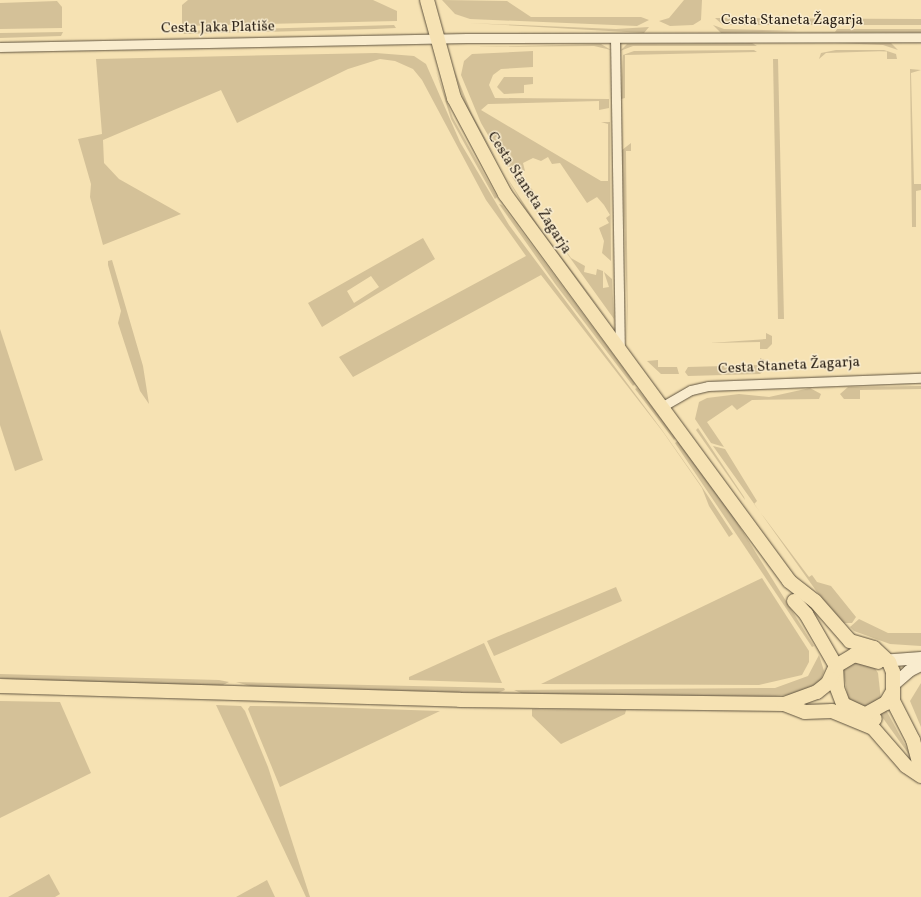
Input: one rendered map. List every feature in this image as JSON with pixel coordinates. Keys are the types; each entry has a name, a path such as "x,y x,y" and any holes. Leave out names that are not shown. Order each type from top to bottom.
{"main road":[{"name":"Cesta Staneta Žagarja","path":"426,0 454,98 488,166 528,229 620,352 663,406 789,581 824,645 831,675"},
{"name":"Cesta Staneta Žagarja","path":"799,597 835,638 854,654"},
{"name":"Cesta Staneta Žagarja","path":"799,597 850,641 882,658"},
{"name":"Cesta Staneta Žagarja","path":"799,597 831,675"},
{"path":"882,658 890,655 921,652"},
{"path":"784,704 817,692 831,675 854,654 882,658 921,658"},
{"path":"882,658 884,677 890,694 917,753 921,770"},
{"path":"866,714 890,694 909,670 921,665"},
{"path":"831,675 838,707 873,728 898,754 906,766 921,776"},
{"path":"831,675 837,688 838,707"},
{"path":"0,686 468,700 784,704 798,709 838,707 866,714 878,720 895,743 898,754"}],"street":[{"name":"Cesta Staneta Žagarja","path":"436,38 921,37"},
{"name":"Cesta Jaka Platiše","path":"0,47 436,38"},
{"path":"615,38 620,271 620,352"},
{"name":"Cesta Staneta Žagarja","path":"663,406 691,390 708,386 921,378"}],"shaded area":[{"path":"188,0 373,0 397,11 397,21 182,26 182,5"},
{"path":"442,0 507,1 531,17 641,17 649,20 637,26 470,19 455,14"},
{"path":"684,0 702,0 701,20 693,25 670,26 659,21 669,18"},
{"path":"57,1 62,7 62,28 0,29 0,3"},
{"path":"715,18 921,19 921,25 723,25"},
{"path":"469,23 616,29 649,27 644,33"},
{"path":"394,25 396,28 184,34 182,31"},
{"path":"713,25 724,29 798,31 721,33"},
{"path":"837,29 921,29 921,32 835,32"},
{"path":"63,32 61,36 0,38 0,33"},
{"path":"752,43 757,46 633,46 620,51 627,44"},
{"path":"835,43 891,43 898,50 883,45"},
{"path":"601,44 611,50 594,46 473,47"},
{"path":"754,50 757,52 625,55 625,98 621,99 623,55 634,51"},
{"path":"836,50 887,51 826,53 819,59 821,53"},
{"path":"533,51 533,67 501,69 493,75 489,85 495,98 609,99 609,108 599,110 599,101 488,104 481,110 601,181 608,181 608,124 601,122 610,122 611,261 602,253 604,241 599,228 609,223 606,218 610,215 604,205 597,197 587,203 560,163 552,164 548,157 541,161 533,158 523,163 525,171 506,166 481,123 461,75 464,61 472,54"},
{"path":"887,51 896,54 897,59 887,59"},
{"path":"376,53 414,56 426,64 460,142 509,225 662,430 700,484 733,534 729,537 709,506 702,488 663,432 541,275 353,377 339,357 526,256 486,200 422,80 413,69 395,61 380,59 348,69 237,123 221,90 103,140 104,163 119,179 181,214 103,245 90,197 91,184 78,139 102,134 96,59"},
{"path":"773,59 778,59 784,319 778,319"},
{"path":"453,67 472,114 498,162 466,107"},
{"path":"910,69 921,70 911,73 914,184 921,184 921,190 916,191 916,227 912,227"},
{"path":"436,71 453,118 497,197 495,199 451,119"},
{"path":"504,77 533,77 533,84 524,85 524,93 504,94 497,87"},
{"path":"631,143 631,151 626,151 628,337 622,150"},
{"path":"506,176 539,227 613,326 535,225"},
{"path":"512,177 532,189 534,192 527,196 571,258 585,266 584,272 596,275 597,269 603,271 603,288 609,287 604,272 612,279 614,319"},
{"path":"499,204 502,205 635,384 633,386 556,285"},
{"path":"423,238 435,259 322,327 308,303","holes":["371,276 379,287 354,303 347,291"]},
{"path":"112,260 143,366 149,404 140,391 118,323 121,311 108,265 108,261"},
{"path":"0,329 43,460 15,471 0,425"},
{"path":"766,333 772,336 772,344 767,349 760,349 760,342 710,343 766,339"},
{"path":"760,358 767,361 767,368 760,374 688,376 685,372 688,367 760,365"},
{"path":"658,360 658,367 677,367 679,374 661,374 647,361"},
{"path":"921,386 921,389 860,390 860,399 844,399 840,394 848,387"},
{"path":"637,388 676,437 674,440 635,389"},
{"path":"810,388 821,394 819,399 752,400 737,410 732,405 707,422 724,447 711,443 695,419 699,402 707,398 739,394 769,397"},
{"path":"698,428 744,497 745,500 696,430"},
{"path":"678,441 730,511 814,646 812,647 675,443"},
{"path":"713,446 725,449 757,501 754,504"},
{"path":"760,512 809,577 812,575 817,582 831,586 856,617 852,623 844,623 817,592"},
{"path":"762,578 809,651 809,662 802,675 759,685 541,684"},
{"path":"616,587 622,601 494,656 487,641"},
{"path":"859,619 888,633 921,633 921,646 890,644 854,631 850,627"},
{"path":"484,643 502,683 409,680 409,677"},
{"path":"819,655 824,671 820,682 793,695 742,698 523,694 514,690 775,688 808,676"},
{"path":"854,661 874,667 878,673 881,700 873,706 862,707 848,700 843,668"},
{"path":"0,674 219,680 229,682 219,687 21,681 0,678"},
{"path":"236,682 504,688 505,690 498,693 291,688 250,686"},
{"path":"921,683 921,727 910,701"},
{"path":"0,701 60,702 91,773 0,818"},
{"path":"216,705 241,706 245,711 268,767 310,897 306,897"},
{"path":"250,706 440,711 280,787 248,709"},
{"path":"532,709 626,710 625,714 561,744 532,716"},
{"path":"886,710 915,763 880,714"},
{"path":"49,874 60,894 55,897 8,897"},
{"path":"267,880 275,897 236,897"}]}
